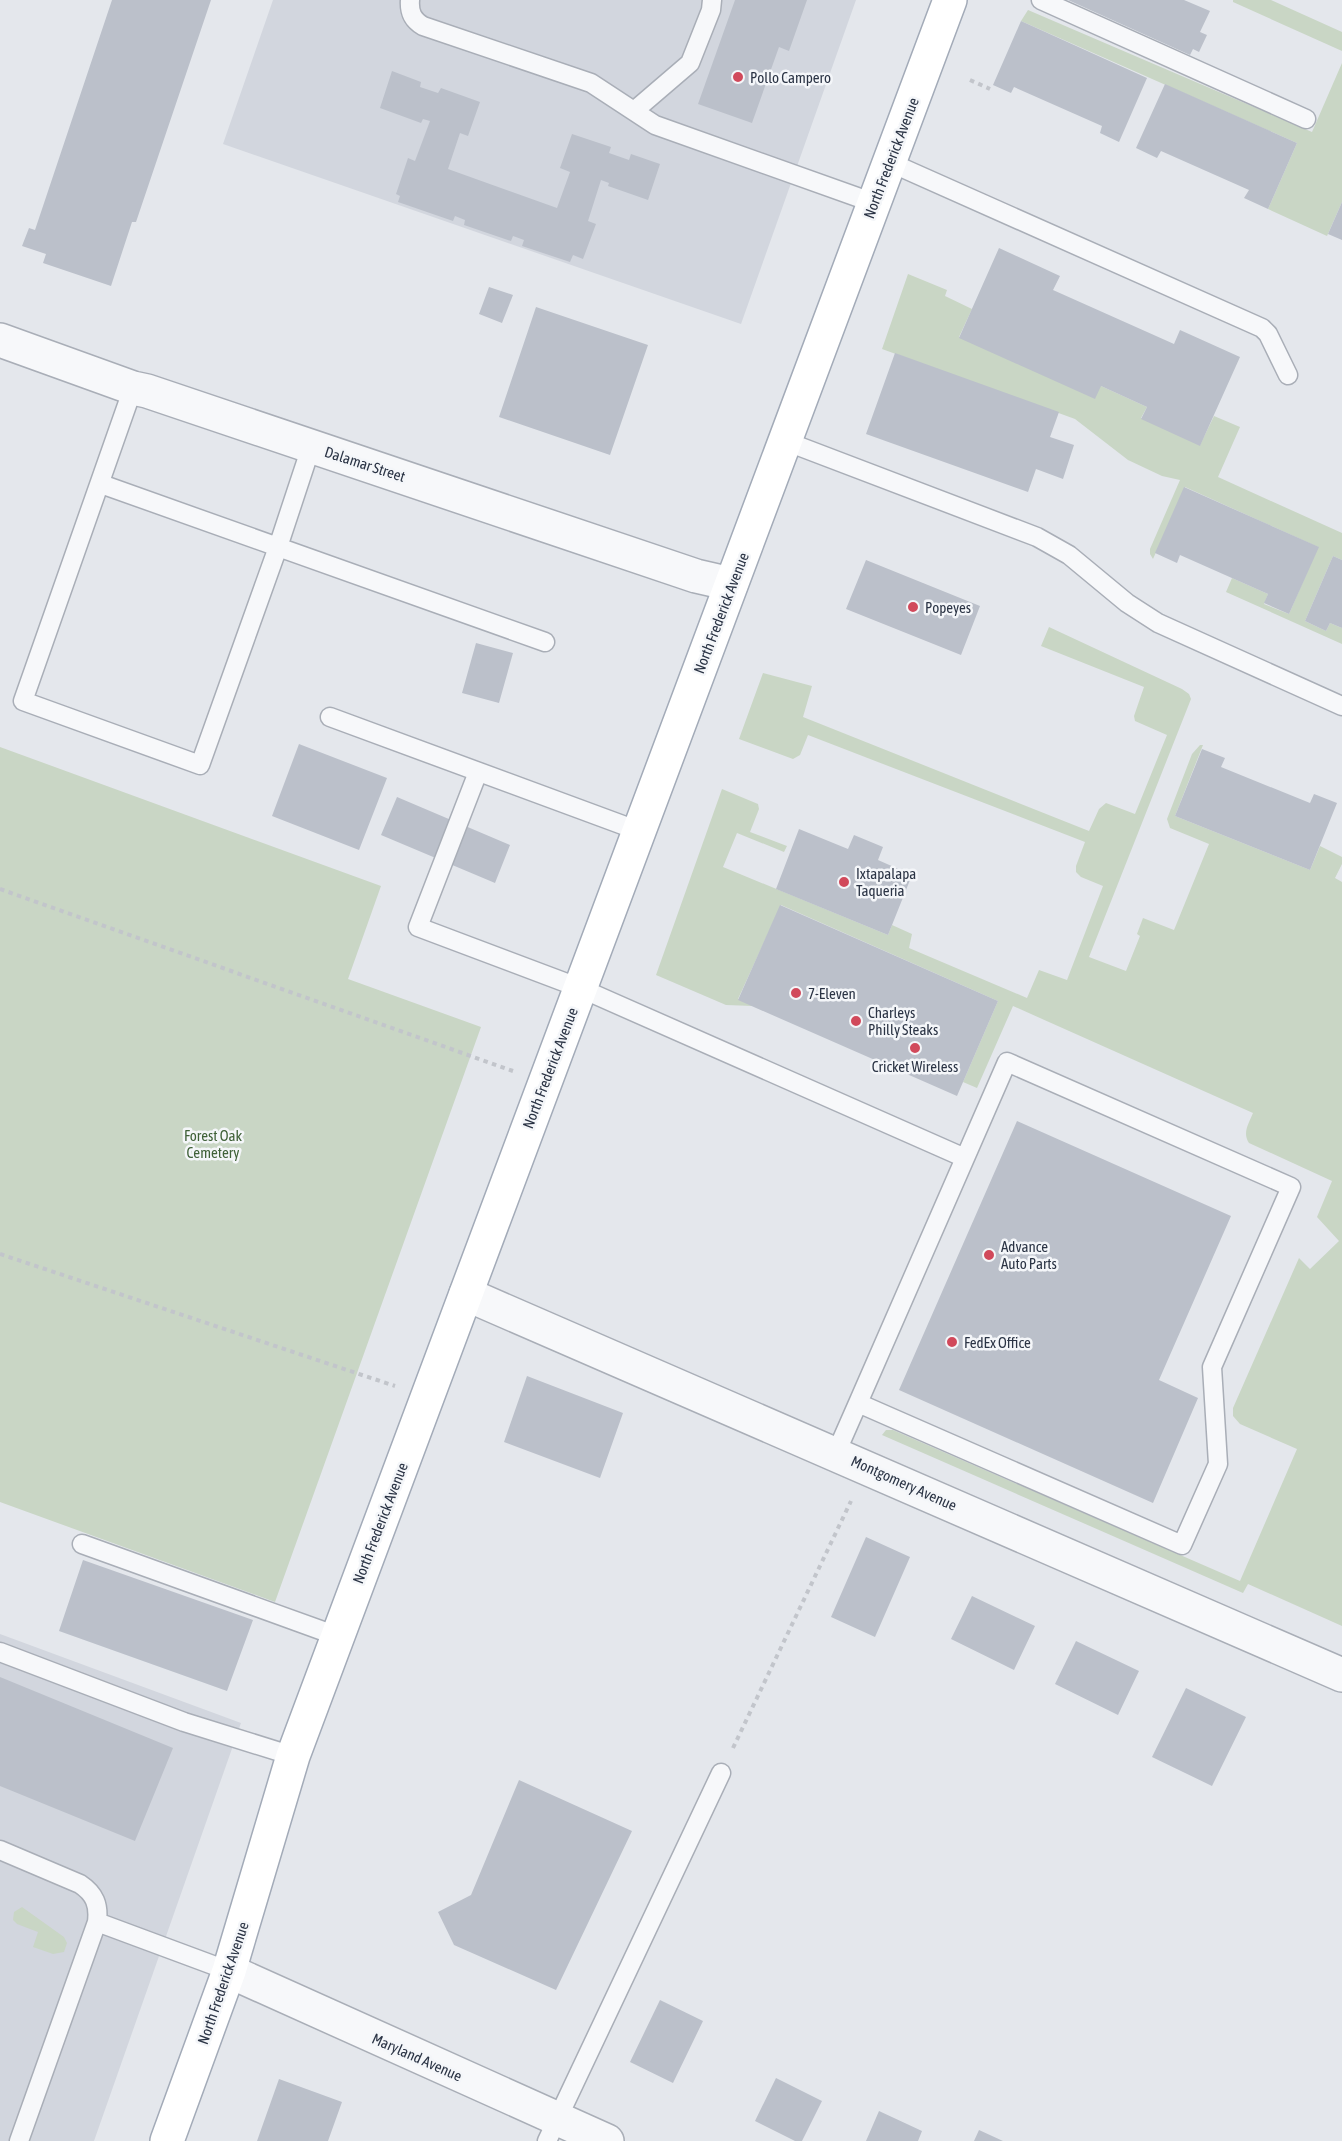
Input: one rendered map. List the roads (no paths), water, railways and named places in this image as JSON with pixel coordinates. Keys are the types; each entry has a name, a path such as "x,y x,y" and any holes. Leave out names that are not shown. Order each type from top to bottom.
{"main road":[{"name":"North Frederick Avenue","path":"167,2141 229,1971 293,1756 950,0"}],"street":[{"name":"Dalamar Street","path":"0,340 134,388 147,390 696,576 731,584"},
{"name":"Montgomery Avenue","path":"466,1294 1342,1674"},
{"name":"Maryland Avenue","path":"229,1971 552,2130 607,2141"}],"lane":[{"path":"410,0 411,15 423,26 591,83 661,127 874,202"},
{"path":"634,111 690,63 711,10 712,0"},
{"path":"1041,0 1306,118"},
{"path":"889,162 1262,328 1268,334 1288,375"},
{"path":"134,388 23,701 200,765 311,447"},
{"path":"784,441 1037,537 1069,555 1127,603 1158,623 1342,706"},
{"path":"101,484 544,642"},
{"path":"330,717 639,831"},
{"path":"478,772 418,927 580,988 965,1158"},
{"path":"836,1453 1006,1062 1291,1187 1212,1367 1218,1464 1182,1545 858,1403"},
{"path":"82,1544 338,1636"},
{"path":"0,1652 184,1722 293,1756"},
{"path":"552,2130 721,1773"},
{"path":"0,1850 90,1890 96,1899 98,1910 97,1923 19,2141"},
{"path":"97,1923 229,1971"}],"place":[{"name":"Pollo Campero","path":"738,77"},
{"name":"Popeyes","path":"913,607"},
{"name":"Ixtapalapa Taqueria","path":"844,882"},
{"name":"7-Eleven","path":"796,993"},
{"name":"Charleys Philly Steaks","path":"856,1021"},
{"name":"Cricket Wireless","path":"915,1048"},
{"name":"Advance Auto Parts","path":"989,1255"},
{"name":"FedEx Office","path":"952,1342"}],"park label":[{"name":"Forest Oak Cemetery","path":"213,1144"}]}
